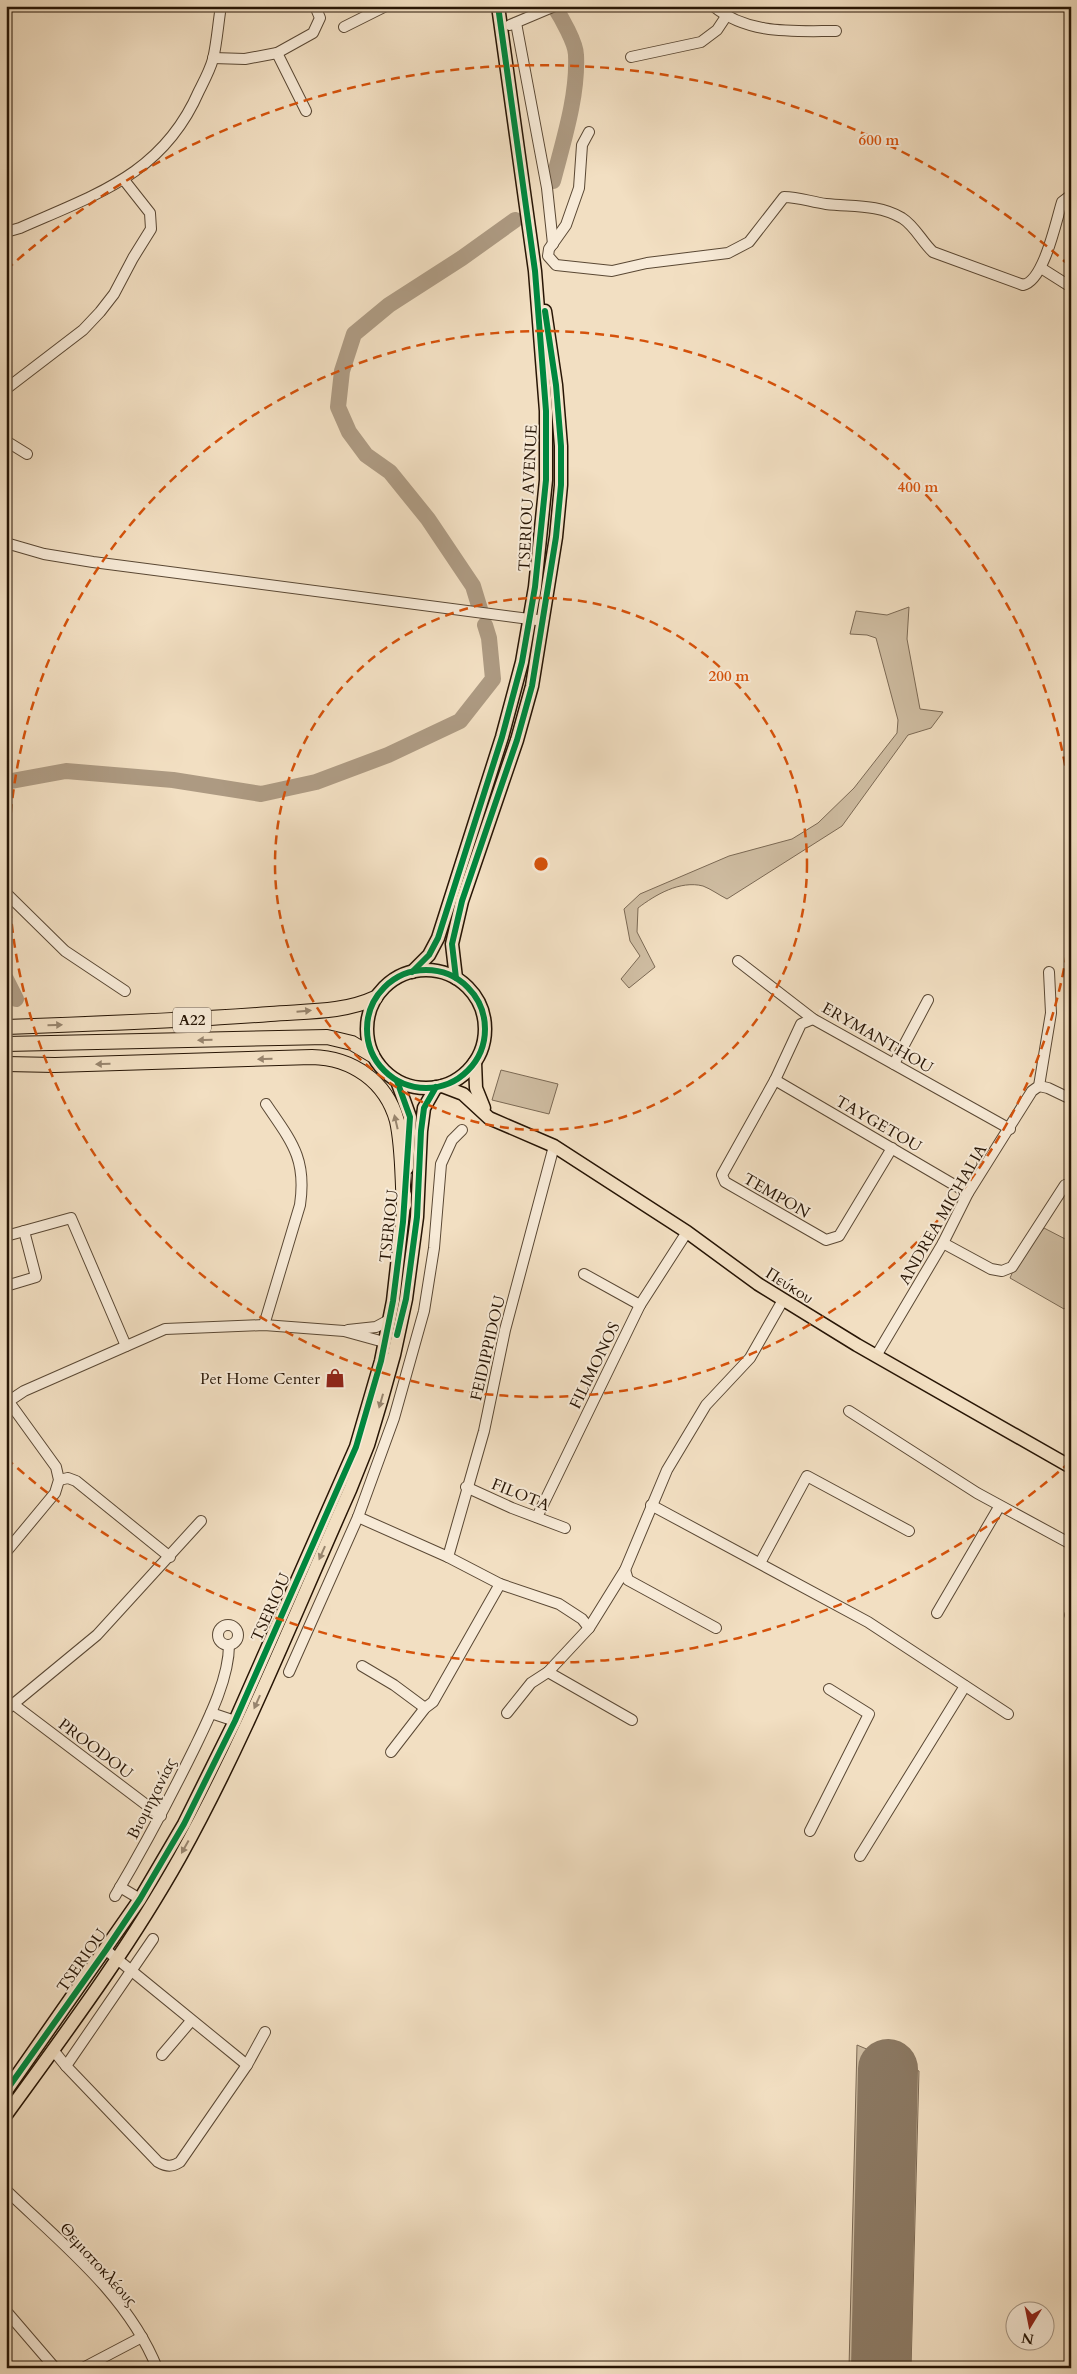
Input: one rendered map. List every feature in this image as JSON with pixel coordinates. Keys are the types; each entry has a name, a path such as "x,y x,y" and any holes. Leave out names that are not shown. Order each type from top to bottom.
{"highway":[{"name":"A22","path":"6,1027 170,1022 334,1009 362,1004 375,998"},
{"name":"A22","path":"6,1044 327,1037 352,1043 372,1055"},
{"path":"6,1064 55,1065 312,1057 325,1057 347,1063 363,1072 375,1082 386,1097 394,1114 398,1129 404,1206"}],"main road":[{"name":"TSERIOU AVENUE","path":"412,972 428,955 438,938 502,736 522,662 542,534 546,480 546,411 534,266 498,6"},
{"name":"TSERIOU AVENUE","path":"456,978 452,952 454,936 462,901 520,731 532,686 544,622 558,521 561,485 561,446 556,385 548,322 534,266"},
{"path":"421,970 439,971 456,978 471,990 481,1005 485,1023 484,1044 475,1062 461,1077 439,1087 422,1088 397,1080 384,1072 372,1055 366,1035 368,1015 375,998 387,984 403,974 412,972 421,970"},
{"name":"Πεύκου","path":"475,1062 477,1094 488,1113 498,1122"},
{"name":"TSERIOU","path":"6,2091 140,1899 184,1824 235,1721 356,1447 384,1342 397,1271 404,1206 410,1117 397,1080"},
{"name":"Πεύκου","path":"439,1087 463,1094 483,1114 554,1146 687,1232 758,1284 876,1356 1071,1467"},
{"name":"TSERIOU","path":"6,2115 118,1959 179,1858 224,1775 350,1490 368,1445 394,1355 406,1299 417,1217 424,1108 439,1087"}],"street":[{"path":"6,232 20,228 124,180 161,150 179,128 191,109 213,58 221,6"},
{"path":"213,58 244,59 277,53 313,33 320,18 315,6"},
{"path":"344,27 386,6"},
{"path":"502,29 556,6"},
{"path":"713,6 727,15 754,27 769,30 836,32"},
{"path":"631,58 701,42 717,30 727,15"},
{"path":"516,23 547,188 553,244"},
{"path":"277,53 306,111"},
{"path":"590,132 582,145 580,188 566,225 549,249 548,256 556,265 612,270 647,263 728,253 749,242 784,197 801,197 824,204 879,208 902,218 912,226 922,242 932,252 1023,285 1033,280 1041,268 1062,202 1071,195"},
{"path":"6,389 83,330 100,312 114,294 132,258 151,229 150,214 124,180"},
{"path":"534,266 551,261"},
{"path":"1041,268 1071,288"},
{"path":"6,441 27,454"},
{"path":"6,543 44,554 93,562 544,622"},
{"path":"6,893 64,951 125,991"},
{"name":"ERYMANTHOU","path":"738,961 813,1019 1010,1129"},
{"name":"ANDREA MICHALIA","path":"876,1356 943,1243 968,1193 1010,1129 1032,1091 1039,1086 1051,1013 1049,972"},
{"path":"894,1064 928,1000"},
{"name":"TEMPON","path":"813,1019 802,1024 775,1080 722,1175 725,1182 826,1240 839,1236 892,1148"},
{"name":"TAYGETOU","path":"775,1080 968,1193"},
{"path":"1039,1086 1048,1088 1071,1099"},
{"path":"264,1325 300,1205 302,1188 301,1165 292,1142 266,1104"},
{"path":"289,1672 358,1517 394,1418 424,1312 434,1248 441,1164 452,1140 462,1130"},
{"name":"FEIDIPPIDOU","path":"448,1557 466,1487 484,1431 506,1330 554,1146"},
{"path":"943,1243 991,1269 1002,1271 1012,1267 1065,1185"},
{"path":"6,1236 71,1218 126,1346"},
{"path":"6,1286 36,1277 24,1231"},
{"name":"FILIMONOS","path":"536,1517 640,1305 687,1232"},
{"path":"584,1274 640,1305"},
{"path":"507,1713 531,1683 548,1672 589,1628 625,1570 667,1470 706,1404 750,1358 784,1300"},
{"path":"344,1331 376,1327 389,1320"},
{"path":"6,1552 55,1493 59,1480 56,1467 8,1403 24,1391 164,1329 264,1325 344,1331 384,1342"},
{"path":"849,1411 999,1507 1071,1544"},
{"path":"760,1563 806,1476 909,1531"},
{"path":"59,1480 68,1478 76,1480 170,1557"},
{"name":"FILOTA","path":"466,1487 564,1528"},
{"path":"651,1505 868,1622 1008,1714"},
{"path":"937,1613 999,1507"},
{"path":"358,1517 448,1557 500,1584 559,1604 582,1619 589,1628"},
{"path":"10,1707 97,1635 201,1522"},
{"path":"625,1570 628,1580 716,1628"},
{"path":"391,1752 425,1708 433,1702 500,1584"},
{"name":"Βιομηχανίας","path":"140,1899 117,1892 161,1816 211,1713 228,1660 229,1645"},
{"path":"362,1666 394,1685 425,1708"},
{"path":"548,1672 632,1720"},
{"path":"860,1856 965,1686"},
{"path":"810,1831 869,1714 829,1689"},
{"name":"PROODOU","path":"10,1707 161,1816"},
{"path":"211,1713 235,1721"},
{"path":"66,2066 153,1939"},
{"path":"106,1950 247,2065"},
{"path":"162,2055 191,2021"},
{"path":"53,2050 158,2162 165,2166 173,2166 180,2162 247,2065 265,2032"},
{"name":"Θεμιστοκλέους","path":"6,2190 77,2257 114,2298 142,2337 157,2368"},
{"path":"6,2311 55,2368"},
{"path":"83,2368 142,2337"}],"shaded area":[{"path":"909,607 907,639 920,709 943,712 931,728 908,735 842,826 727,899 703,886 686,885 668,890 638,908 637,932 655,967 629,988 621,979 640,956 630,941 624,909 640,894 729,856 792,839 818,823 854,788 897,733 898,720 876,638 867,635 850,634 856,611 887,615"},
{"path":"501,1070 558,1084 549,1114 492,1100"},
{"path":"1044,1228 1071,1242 1071,1303 1064,1309 1010,1278 1017,1262"},
{"path":"857,2045 919,2071 911,2368 895,2368 903,2067 871,2055 864,2368 849,2368"}],"waterway":[{"path":"553,181 569,119 576,71 574,44 554,6"},
{"path":"480,609 473,586 428,519 390,472 366,455 349,432 338,407 342,371 354,334 389,305 462,258 515,220"},
{"path":"6,782 66,771 173,780 261,794 316,782 388,755 460,721 493,679 489,638 485,625"},
{"path":"6,979 16,999"}],"runway":[{"path":"881,2368 888,2069"}],"cycle path":[{"path":"412,972 429,955 438,938 502,737 522,662 535,587 546,480 546,411 535,271 498,6"},
{"path":"456,978 452,944 462,901 517,740 532,686 556,537 561,485 561,446 556,385 545,311"},
{"path":"426,970 449,974 468,987 481,1006 485,1029 481,1052 468,1071 449,1084 426,1088 403,1084 384,1071 371,1052 367,1029 371,1006 384,987 403,974 426,970"},
{"path":"6,2091 106,1950 140,1899 184,1824 235,1721 356,1447 381,1361 393,1301 403,1222 410,1117 397,1081"},
{"path":"397,1335 406,1299 417,1217 421,1131 424,1108 436,1087"}],"place":[{"name":"Pet Home Center","path":"335,1378"}]}
